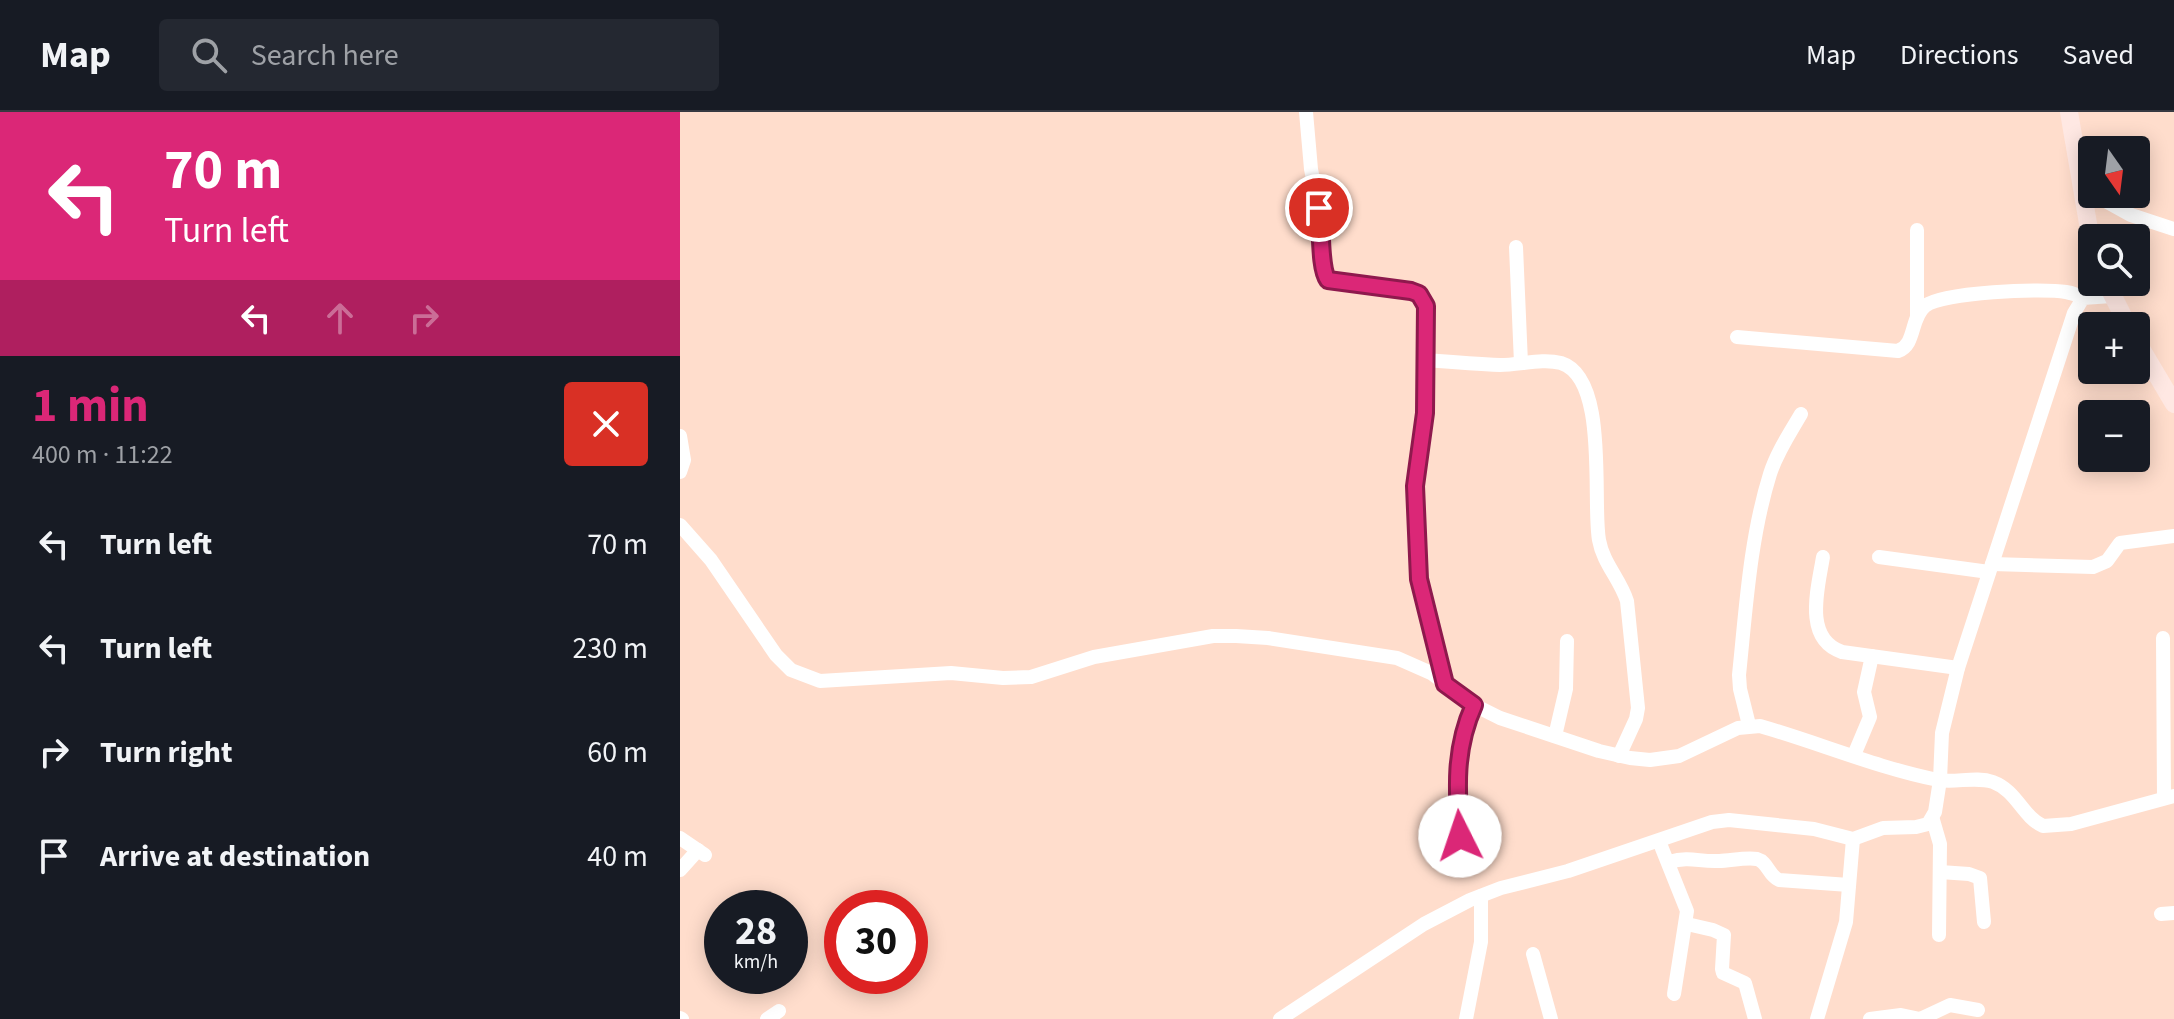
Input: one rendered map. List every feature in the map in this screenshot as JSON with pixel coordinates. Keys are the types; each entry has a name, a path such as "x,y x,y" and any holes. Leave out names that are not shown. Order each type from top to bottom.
{"main road":[{"path":"2069,112 2078,149"},
{"path":"2150,364 2174,404"}],"street":[{"path":"1306,112 1311,169 1323,231 1325,276 1334,282 1411,291 1419,294 1426,306 1425,413 1415,486 1419,579 1445,684"},
{"path":"2118,208 2174,229"},
{"path":"1737,337 1898,351 1908,344 1917,316 1917,230"},
{"path":"1516,247 1521,363"},
{"path":"1917,316 1927,304 1951,296 2059,291 2083,298 2089,296"},
{"path":"1939,935 1940,844 1934,816 1942,733 1958,668 1990,568 2074,313 2083,298"},
{"path":"1427,360 1562,363 1577,372 1587,395 1597,461 1599,540 1606,563 1616,576 1627,601 1632,666 1638,697 1636,719 1619,756"},
{"path":"1749,725 1739,675 1756,533 1771,472 1801,414"},
{"path":"680,436 684,460 680,472"},
{"path":"680,525 711,560 776,655 791,670 820,681 951,673 1031,677 1094,657 1213,636 1268,638 1397,658 1431,673 1474,705 1500,718 1619,756 1650,760 1679,756 1727,732 1749,725 1775,730 1939,785 1985,779 2017,797 2032,818 2043,826 2071,824 2169,797 2163,638"},
{"path":"1879,557 1990,568 2093,567 2107,561 2120,543 2174,536"},
{"path":"1823,557 1816,607 1820,636 1833,649 1958,668"},
{"path":"1555,736 1566,689 1567,641"},
{"path":"1854,755 1870,717 1864,692 1872,656"},
{"path":"1460,836 1457,765 1462,737 1474,705"},
{"path":"1280,1019 1424,924 1481,896 1568,871 1712,822 1729,820 1814,829 1853,839 1883,828 1922,827 1934,816"},
{"path":"680,838 701,853 680,870"},
{"path":"1817,1019 1842,940 1853,839"},
{"path":"1659,841 1687,911 1674,994"},
{"path":"1669,862 1687,858 1717,861 1755,859 1765,863 1770,874 1779,880 1849,885"},
{"path":"1940,872 1980,878 1984,922"},
{"path":"1466,1019 1481,942 1481,896"},
{"path":"1687,924 1724,935 1723,973 1745,983 1755,1019"},
{"path":"1533,954 1551,1019"},
{"path":"1870,1019 1901,1015 1920,1019 1950,1005 1978,1010"}],"route":[{"path":"1319,208 1323,231 1323,270 1328,280 1411,291 1419,294 1426,306 1425,413 1415,486 1419,579 1445,684 1474,705 1466,722 1457,765 1460,836"}]}
